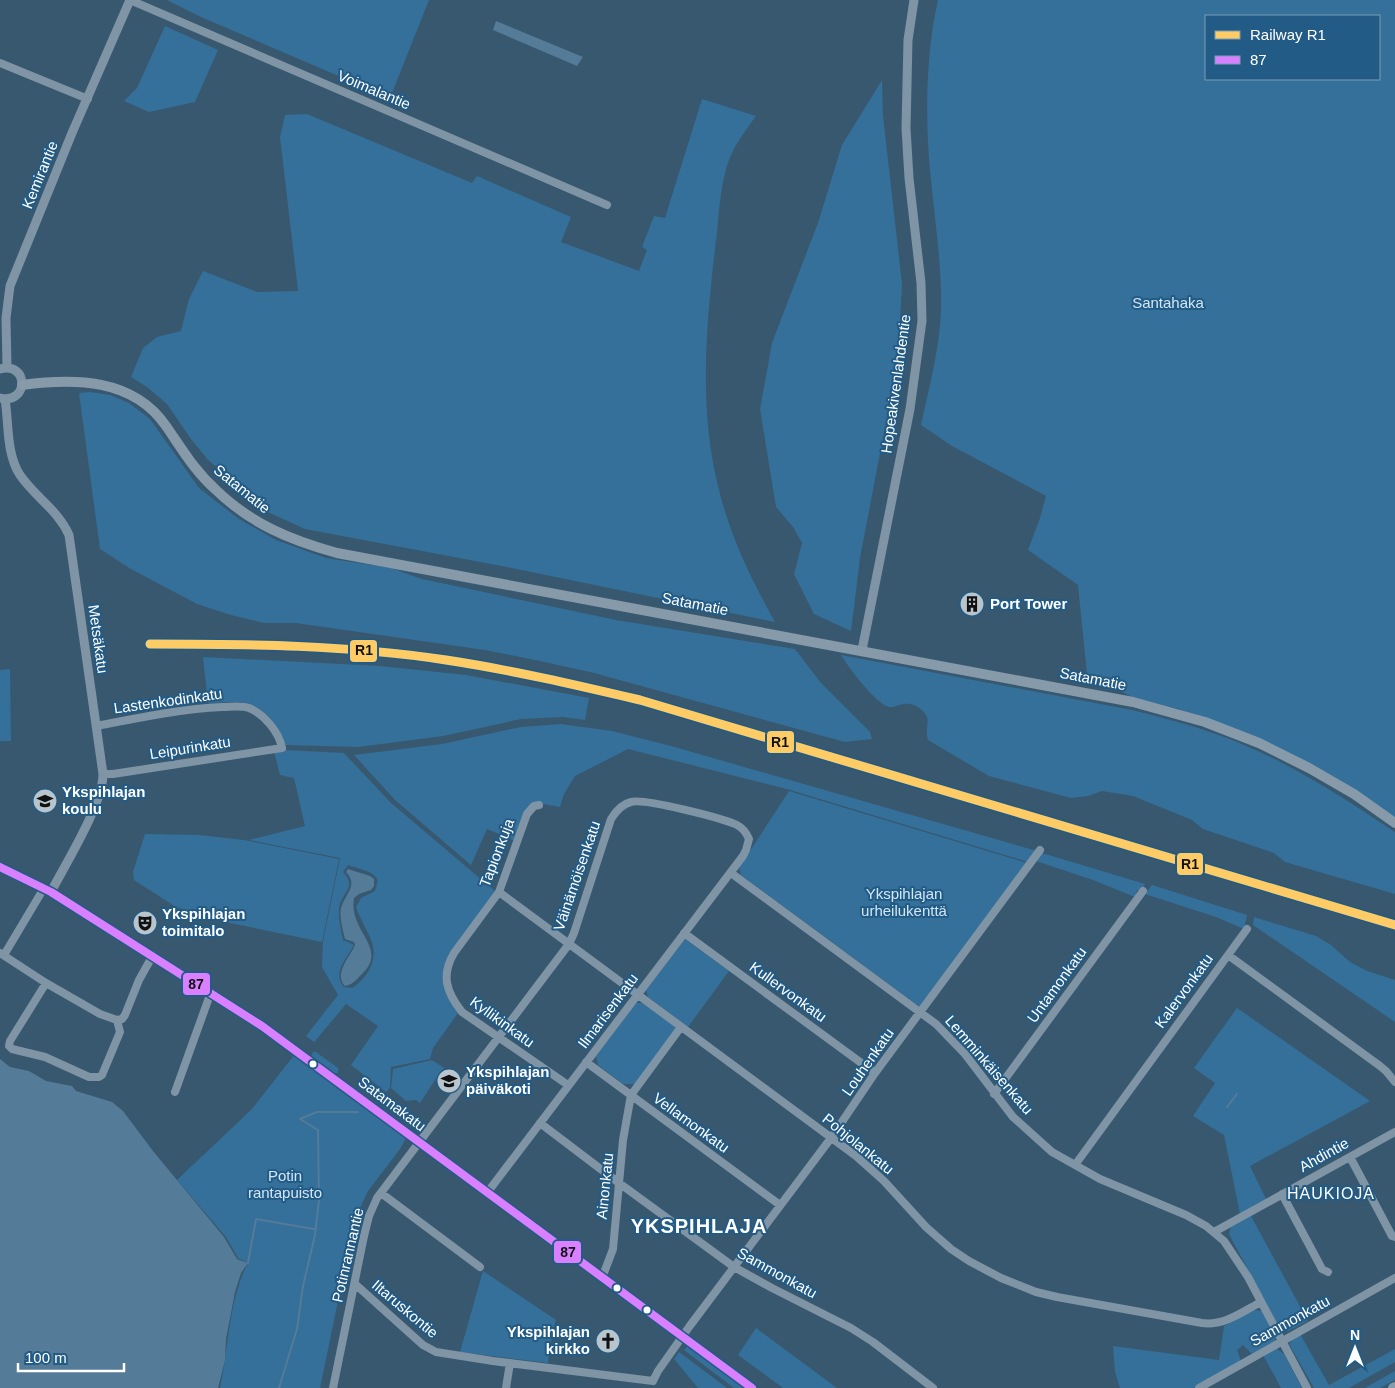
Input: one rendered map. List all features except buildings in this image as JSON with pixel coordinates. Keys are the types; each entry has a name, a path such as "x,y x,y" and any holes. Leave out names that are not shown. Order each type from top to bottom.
{"main road":[{"name":"Satamatie","path":"22,385 91,382 106,385 129,394 158,416 188,460 203,478 226,500 240,511 272,530 310,545 337,553 1133,702 1205,722 1236,733 1309,768 1354,794 1395,823"}],"street":[{"name":"Kemirantie","path":"4,368 6,318 10,286 72,133 130,0"},
{"name":"Voimalantie","path":"130,0 607,204"},
{"name":"Hopeakivenlahdentie","path":"862,650 910,409 922,320 921,283 909,178 906,128 908,40 914,0"},
{"path":"0,63 88,99"},
{"path":"3,398 16,396 22,385 19,374 12,368 4,368"},
{"name":"Metsäkatu","path":"2,954 48,890 84,829 101,793 103,774 69,535 60,517 33,491 16,467 11,449 3,398"},
{"name":"Lastenkodinkatu","path":"96,726 208,708 248,708 260,715 274,729 282,748"},
{"name":"Leipurinkatu","path":"103,774 282,748"},
{"name":"Väinämöisenkatu","path":"419,1141 569,944 577,926 611,819 615,812 631,802 651,802 727,822 744,829 749,839 749,844"},
{"name":"Tapionkuja","path":"448,963 499,892 527,814 534,806 539,805"},
{"name":"Ilmarisenkatu","path":"488,1193 731,873 749,844"},
{"name":"Louhenkatu","path":"683,1336 831,1138 875,1073 1040,850"},
{"name":"Satamakatu","path":"0,867 48,890 153,955 268,1030 752,1388"},
{"name":"Lemminkäisenkatu","path":"731,873 921,1012 959,1048 1013,1117 1052,1152 1120,1188 1186,1215 1214,1232 1233,1253 1307,1388"},
{"name":"Pohjolankatu","path":"499,892 831,1138 873,1171 926,1227 951,1249 969,1261 1019,1286 1057,1298 1210,1324 1225,1322 1261,1302"},
{"name":"Untamonkatu","path":"994,1094 1143,892"},
{"path":"1228,955 1247,930"},
{"name":"Kullervonkatu","path":"684,933 875,1073"},
{"path":"2,954 46,983 100,1014 117,1020 122,1019 125,1015 139,980 153,955"},
{"name":"Kalervonkatu","path":"1075,1165 1228,955 1380,1066 1390,1074 1395,1082"},
{"name":"Kyllikinkatu","path":"448,963 446,978 451,996 462,1012 568,1086"},
{"path":"46,983 10,1041 12,1049 45,1057 95,1078 102,1075 120,1032 117,1020"},
{"path":"175,1092 211,992"},
{"path":"631,1095 681,1027"},
{"name":"Vellamonkatu","path":"586,1062 780,1205"},
{"name":"Ainonkatu","path":"602,1278 613,1249 623,1140 631,1095"},
{"name":"Sammonkatu","path":"540,1123 734,1267 850,1328 872,1342 933,1388"},
{"name":"Ahdintie","path":"1214,1232 1395,1132"},
{"name":"Potinrannantie","path":"334,1388 369,1216 381,1192 419,1141"},
{"path":"1350,1157 1392,1236 1395,1236"},
{"path":"381,1192 480,1266"},
{"path":"1282,1194 1322,1269 1328,1272"},
{"name":"Sammonkatu","path":"1198,1388 1395,1278"},
{"name":"Iltaruskontie","path":"355,1284 429,1348 450,1355 654,1385 658,1371 683,1336"},
{"path":"506,1388 510,1363"}],"green space":[{"path":"167,0 429,0 390,98 201,17"},
{"name":"Santahaka","path":"938,0 1395,0 1395,817 1222,724 1178,709 1134,698 1087,674 1078,585 1028,550 1046,496 952,446 921,425 936,353 941,309 939,257 927,129 931,41"},
{"path":"165,26 218,50 195,102 149,112 124,101 137,88"},
{"path":"882,80 883,116 902,284 898,359 860,558 851,631 814,614 794,574 802,543 793,527 776,507 760,409 772,343 818,223 842,145"},
{"path":"702,99 756,116 730,157 722,189 713,263 706,357 706,389 711,451 727,519 741,554 775,622 507,567 305,529 261,509 254,497 208,460 167,404 147,387 131,377 143,348 157,337 181,331 189,299 203,271 257,292 298,291 280,137 285,115 307,114 472,183 477,176 571,217 561,242 639,271 647,250 642,247 654,216 665,218"},
{"path":"90,392 110,395 129,403 150,419 199,488 239,519 276,540 326,558 391,568 422,579 616,620 795,649 821,683 870,732 872,739 845,742 594,673 485,650 296,623 264,623 197,604 131,569 100,549 79,393"},
{"path":"841,655 1132,710 1195,727 1240,743 1308,777 1395,832 1395,894 1285,862 1274,853 1203,829 1192,820 1133,796 1102,791 1088,796 1071,798 989,776 928,740 927,717 921,709 907,704 889,707 883,704 856,676"},
{"path":"203,657 380,666 466,675 589,698 585,720 563,717 521,719 443,736 358,747 285,745 272,721 257,708 241,703 208,703"},
{"path":"10,669 11,741 0,741 0,670"},
{"path":"561,724 612,731 671,746 1037,851 1028,862 787,789 628,749 575,776 564,794 560,807 538,803 515,841 487,829 471,865 395,800 354,755 442,744 521,727"},
{"path":"285,750 344,753 390,802 496,892 450,952 446,960 443,976 444,984 449,999 458,1013 433,1048 430,1059 391,1067 390,1088 386,1092 351,1065 378,1026 346,1004 314,1042 306,1036 338,995 322,967 323,941 340,858 249,840 305,826 294,778 280,775 274,752","holes":["348,865 372,874 377,880 375,891 361,898 356,907 371,940 374,954 367,973 352,988 344,987 340,982 339,976 342,965 354,945 343,940 339,916 340,903 349,886 347,877 343,872"]},
{"name":"Ykspihlajan urheilukenttä","path":"789,791 1027,863 920,1007 741,875 739,868"},
{"path":"145,834 199,835 244,840 339,859 322,942 211,919 176,907 134,880 133,872"},
{"path":"1042,853 1145,884 1141,891 1137,890 1135,897 1093,880 1036,861"},
{"path":"1152,885 1247,915 1244,929 1216,917 1145,894"},
{"path":"1254,917 1316,936 1331,945 1350,962 1367,971 1395,980 1395,1022 1253,925"},
{"path":"685,939 729,971 688,1027 648,997 646,990"},
{"path":"636,1003 644,1003 675,1026 675,1031 636,1084 623,1084 598,1065 596,1056"},
{"path":"1237,1008 1370,1101 1250,1166 1266,1199 1240,1214 1224,1135 1193,1116 1215,1083 1194,1068"},
{"path":"313,1052 316,1052 338,1068 338,1073 334,1073 311,1057"},
{"name":"Potin rantapuisto","path":"295,1054 407,1136 400,1149 368,1191 355,1219 320,1388 220,1388 236,1293 248,1263 238,1258 226,1237 177,1180 252,1109"},
{"path":"432,1060 444,1068 441,1071 446,1075 442,1081 437,1077 420,1103 416,1100 406,1101 391,1088 393,1069"},
{"path":"1251,1216 1308,1321 1288,1331 1280,1330 1229,1234 1231,1227"},
{"path":"483,1271 556,1320 548,1363 460,1352"},
{"path":"1255,1310 1262,1311 1275,1335 1275,1341 1252,1354 1243,1345 1237,1350 1241,1361 1193,1388 1120,1388 1115,1372 1113,1346 1219,1360 1224,1326"},
{"path":"756,1328 837,1388 783,1388 738,1355"},
{"path":"1300,1334 1329,1385 1395,1349 1395,1362 1349,1388 1314,1388 1289,1344"},
{"path":"688,1346 745,1388 734,1388 684,1350"},
{"path":"1276,1348 1284,1354 1302,1388 1281,1388 1263,1355"},
{"path":"679,1352 727,1388 698,1388 674,1359"},
{"path":"1395,1371 1395,1380 1380,1388 1365,1388"}],"shaded area":[{"path":"496,21 583,57 577,66 493,30"},
{"path":"348,869 370,876 374,879 374,886 371,890 354,898 356,917 370,948 370,963 356,980 350,985 345,986 341,976 342,971 355,945 354,942 345,939 341,919 341,908 351,885 350,877 346,872"},
{"path":"0,1059 10,1067 29,1071 46,1081 72,1086 76,1091 112,1102 123,1111 153,1151 224,1237 237,1259 248,1263 241,1273 235,1292 226,1339 225,1360 218,1388 0,1388"}],"waterway":[{"path":"1227,1107 1237,1094"},
{"path":"279,1388 297,1329 303,1286 315,1235 319,1200 318,1130 300,1119 317,1112 358,1112"},
{"path":"248,1263 256,1219 314,1229"}],"rail line":[{"name":"R1","path":"150,644 261,645 372,651 471,664 568,683 640,700 1395,925"}],"transit line":[{"name":"87","path":"0,867 51,892 262,1026 752,1388"}],"place":[{"name":"Port Tower","path":"972,604"},
{"name":"Ykspihlajan koulu","path":"45,801"},
{"name":"Ykspihlajan toimitalo","path":"145,923"},
{"name":"Ykspihlajan päiväkoti","path":"449,1081"},
{"name":"Ykspihlajan kirkko","path":"608,1341"}],"district":[{"name":"HAUKIOJA","path":"1331,1193"},
{"name":"YKSPIHLAJA","path":"699,1226"}]}
